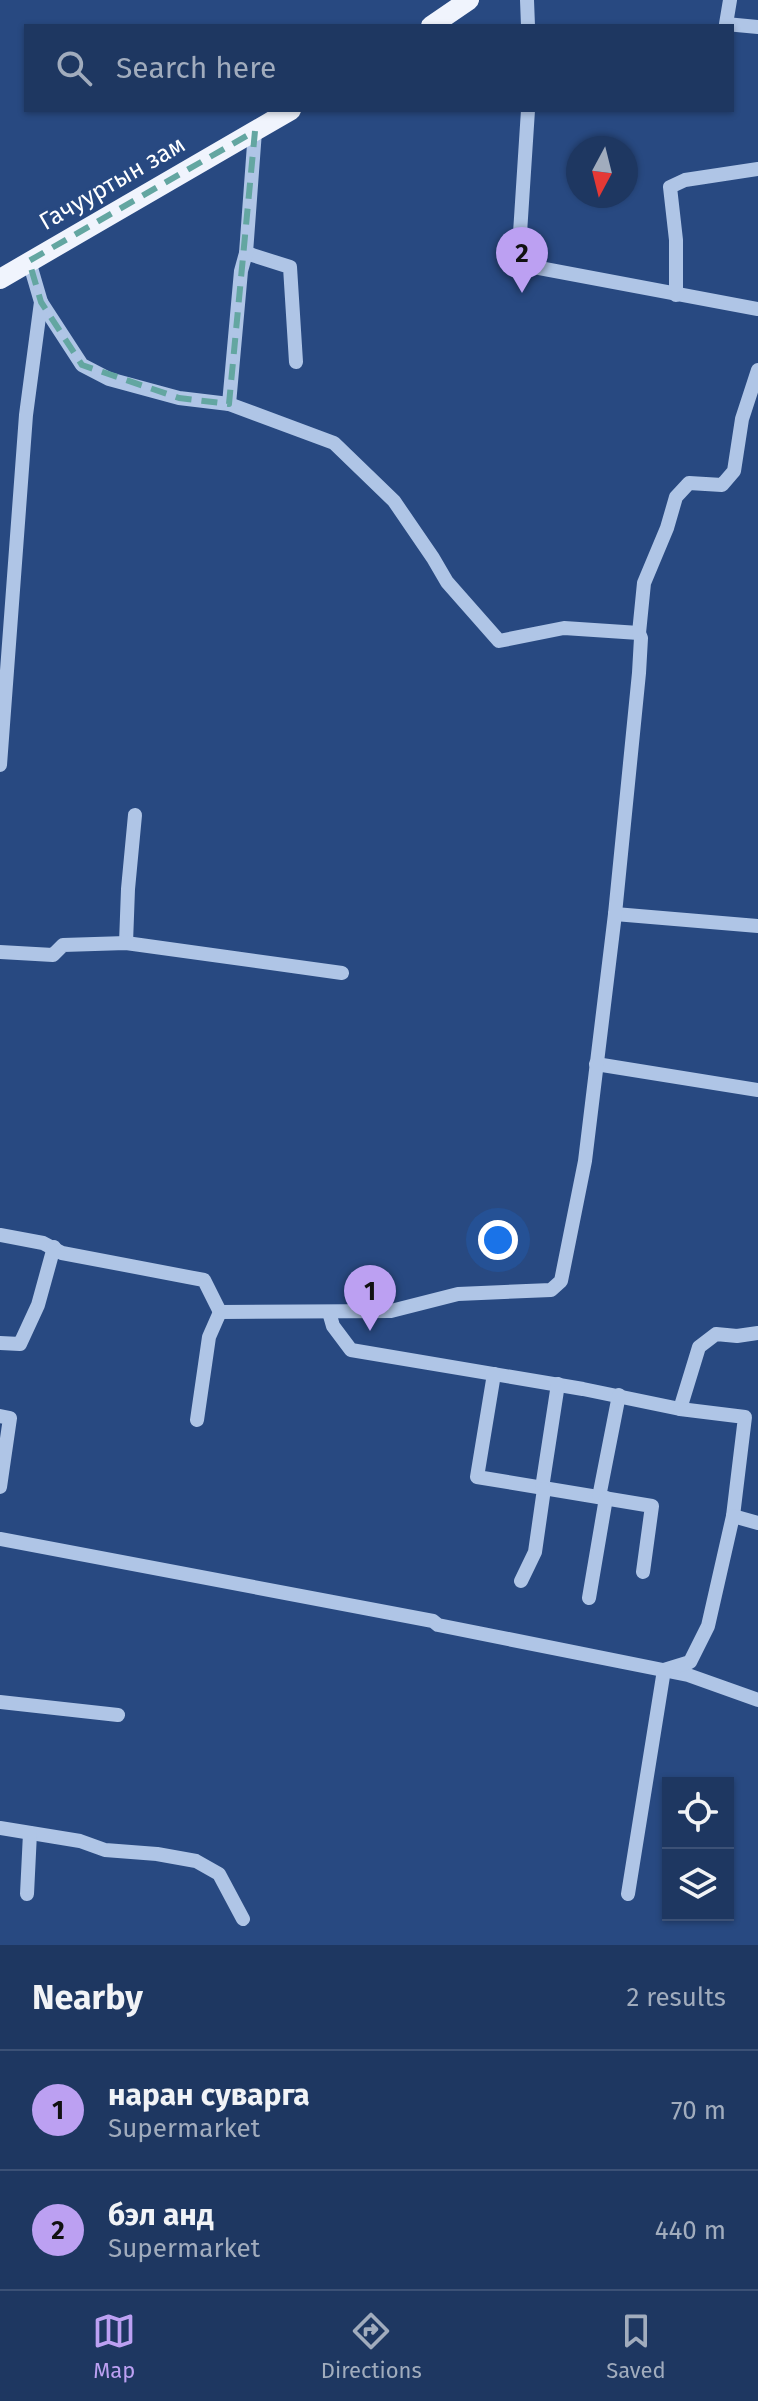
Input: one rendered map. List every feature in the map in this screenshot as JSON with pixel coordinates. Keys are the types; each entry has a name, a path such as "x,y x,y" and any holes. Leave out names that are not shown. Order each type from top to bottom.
{"main road":[{"path":"434,24 469,0"},
{"name":"Гачууртын зам","path":"0,279 288,112"}],"street":[{"path":"527,0 528,24"},
{"path":"726,24 730,0"},
{"path":"734,25 758,27"},
{"path":"528,112 518,264 758,309"},
{"path":"229,404 241,271 246,253 255,131"},
{"path":"676,295 676,240 670,187 685,180 758,169"},
{"path":"246,253 290,267 296,362"},
{"path":"29,261 41,302 82,365 109,379 179,398 229,404 334,443 394,501 447,582 499,641 564,628 639,633"},
{"path":"0,765 25,430 41,302"},
{"path":"220,1312 391,1311 458,1294 551,1290 561,1281 585,1161 615,914 639,673 644,583 676,497 689,483 722,485 734,471 742,419 758,370"},
{"path":"126,943 135,815"},
{"path":"615,914 758,926"},
{"path":"0,952 53,955 63,945 126,943 342,973"},
{"path":"596,1064 758,1090"},
{"path":"0,1235 43,1243 62,1253 204,1280 220,1312"},
{"path":"0,1343 20,1344 38,1305 54,1247"},
{"path":"197,1420 209,1337 220,1312"},
{"path":"329,1312 333,1326 351,1350 558,1384 680,1409 745,1417 733,1516 708,1626 690,1662 664,1670"},
{"path":"680,1409 699,1347 716,1334 737,1336 758,1333"},
{"path":"494,1374 477,1477 652,1506 643,1572"},
{"path":"521,1581 535,1552 558,1384"},
{"path":"589,1598 619,1395"},
{"path":"0,1416 10,1418 0,1487"},
{"path":"733,1516 758,1523"},
{"path":"0,1543 433,1621 438,1625 688,1675 758,1700"},
{"path":"628,1894 664,1670"},
{"path":"0,1702 118,1715"},
{"path":"0,1828 80,1841 105,1850 196,1861 219,1874 243,1919"},
{"path":"27,1894 30,1833"}],"highlighted area":[{"path":"255,131 229,404 179,398 82,365 41,302 29,261"}],"place":[{"name":"бэл анд","path":"522,293"},
{"name":"наран суварга","path":"370,1331"}]}
